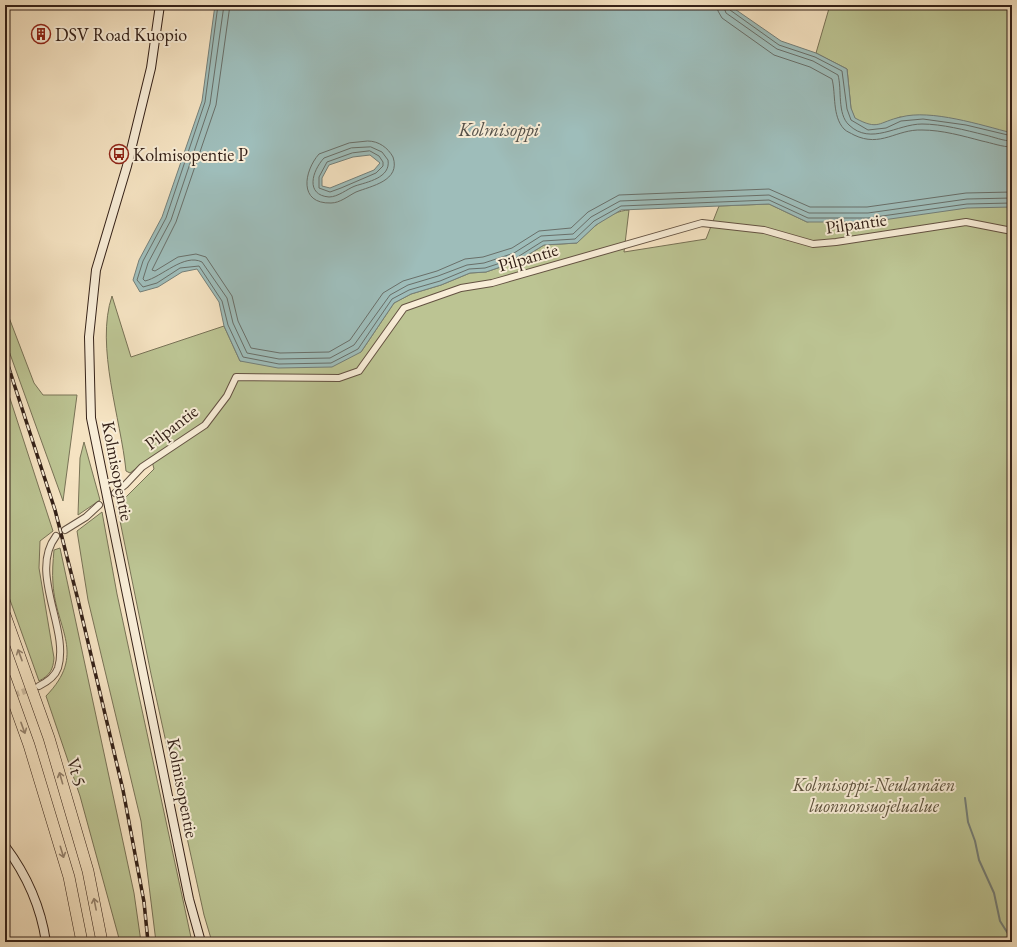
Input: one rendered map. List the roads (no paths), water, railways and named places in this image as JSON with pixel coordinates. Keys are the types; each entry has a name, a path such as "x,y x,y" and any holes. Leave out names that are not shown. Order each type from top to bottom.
{"highway":[{"name":"Vt 5","path":"5,615 49,738 88,871 102,942"},
{"path":"5,678 29,745 69,877 82,942"}],"main road":[{"name":"Kolmisopentie","path":"160,5 150,68 127,166 96,270 89,337 91,418 189,899 201,942"},
{"path":"5,846 31,892 44,926 46,942"}],"street":[{"name":"Pilpantie","path":"114,493 125,485 142,468 205,425 227,396 236,377 339,378 359,370 404,308 461,288 500,281 702,223 764,230 813,244 836,242 966,222 1012,231"},
{"path":"65,530 86,517 99,505"},
{"path":"39,686 49,681 58,667 59,645 49,596 46,568 50,543 56,536"}],"water":[{"name":"Kolmisoppi","path":"215,5 729,5 781,41 816,53 847,69 851,108 855,118 863,122 874,125 913,115 941,116 1012,133 1012,207 967,208 869,222 807,222 769,204 621,210 596,225 577,243 544,245 518,261 486,272 470,273 441,285 411,294 394,303 361,352 332,367 278,368 240,361 224,326 219,302 197,269 182,272 158,287 140,292 133,280 139,260 162,217 202,101","holes":["370,155 380,163 374,170 330,188 322,186 322,178 329,165 353,157"]}],"waterway":[{"path":"965,798 968,822 975,841 979,860 994,893 1000,921 1012,940"}],"tunnel":[{"path":"5,698 34,688"}],"railway":[{"path":"5,356 55,510 78,600 123,790 144,902 148,942"}],"place":[{"name":"DSV Road Kuopio","path":"41,34"},
{"name":"Kolmisopentie P","path":"119,154"}],"park label":[{"name":"Kolmisoppi-Neulamäen luonnonsuojelualue","path":"874,794"}]}
